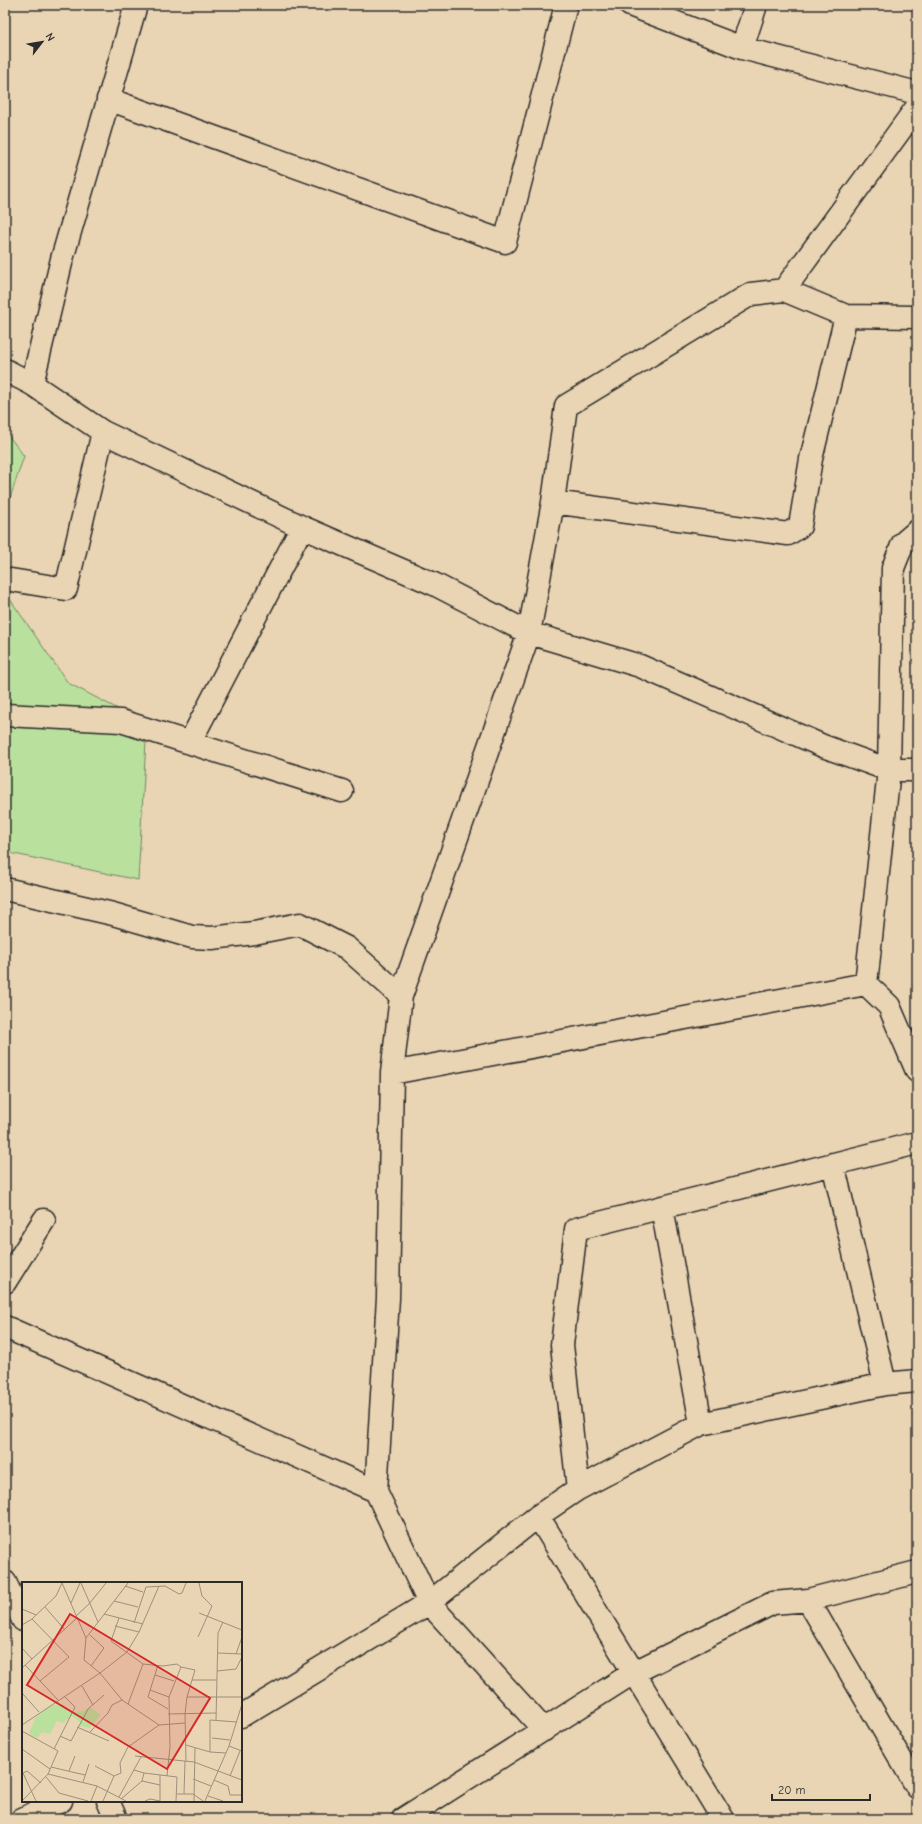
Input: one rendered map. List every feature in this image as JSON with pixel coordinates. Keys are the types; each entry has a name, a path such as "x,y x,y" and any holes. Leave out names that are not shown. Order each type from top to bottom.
{"street":[{"path":"32,384 62,259 136,5"},
{"path":"108,99 504,242 566,5"},
{"path":"630,5 742,48 917,93"},
{"path":"742,48 756,5"},
{"path":"784,290 917,107"},
{"path":"544,1730 429,1603 376,1491 388,1298 392,1073 401,996 529,633 553,502 566,406 751,294 784,290 846,316 917,317"},
{"path":"553,502 788,534 800,526 811,459 846,316"},
{"path":"5,370 32,384 103,432 302,527 434,584 529,633 640,666 823,746 889,770 917,770"},
{"path":"5,579 66,589 103,432"},
{"path":"190,742 302,527"},
{"path":"866,984 889,770 893,568 903,543 917,531"},
{"path":"5,715 121,721 342,791"},
{"path":"5,889 113,914 192,937 212,938 254,933 300,924 347,948 401,996"},
{"path":"866,984 889,1006 917,1071"},
{"path":"392,1073 866,984"},
{"path":"578,1489 562,1345 576,1228 917,1143"},
{"path":"833,1164 885,1384"},
{"path":"662,1207 700,1424"},
{"path":"5,1282 44,1220"},
{"path":"5,1327 376,1491"},
{"path":"242,1715 429,1603 538,1516 578,1489 700,1424 885,1384 917,1381"},
{"path":"538,1516 723,1819"},
{"path":"403,1819 633,1673 773,1603 808,1600 917,1572"},
{"path":"5,1582 22,1618"},
{"path":"808,1600 917,1787"},
{"path":"22,1819 59,1802"},
{"path":"108,1802 116,1819"}],"green space":[{"path":"5,431 24,456 5,513"},
{"path":"5,592 68,683 147,724 138,880 5,852"}]}
